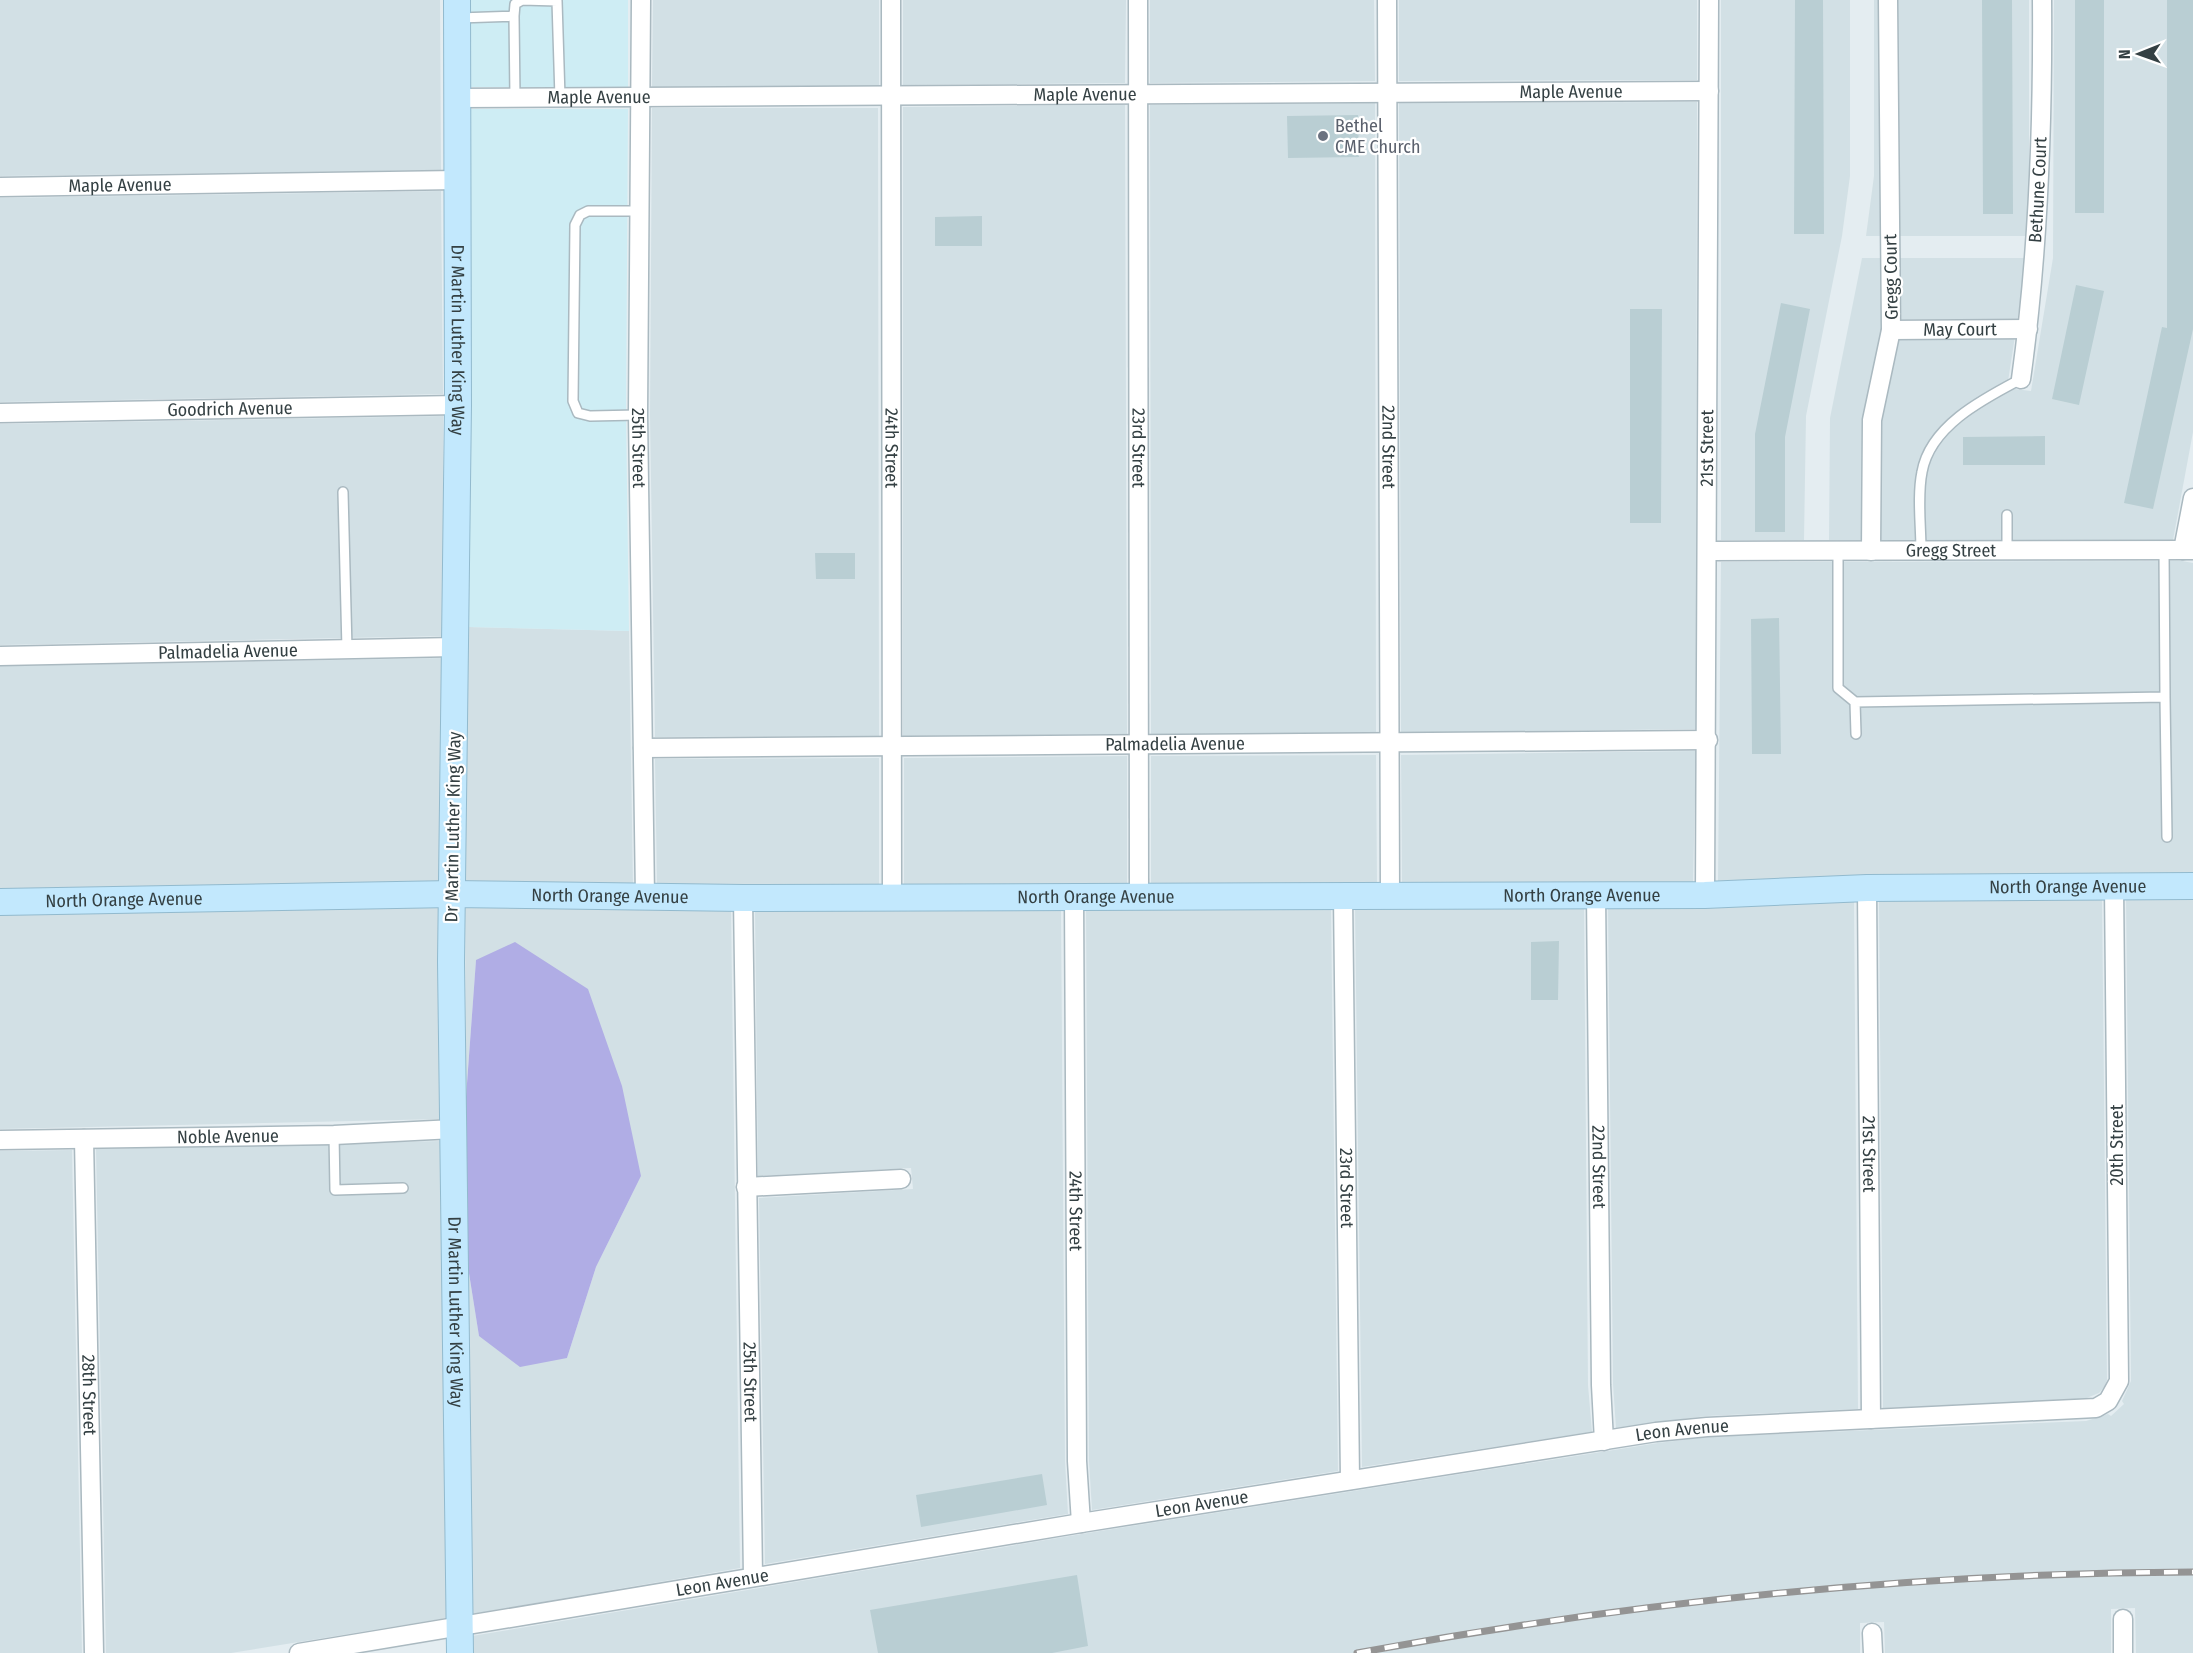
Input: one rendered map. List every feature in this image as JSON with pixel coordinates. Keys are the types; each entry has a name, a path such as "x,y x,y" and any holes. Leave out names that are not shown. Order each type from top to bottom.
{"street":[{"name":"25th Street","path":"641,0 638,415 645,897"},
{"name":"24th Street","path":"891,0 892,898"},
{"name":"23rd Street","path":"1138,0 1139,896"},
{"name":"22nd Street","path":"1387,0 1390,894"},
{"name":"21st Street","path":"1705,895 1709,551 1709,0"},
{"name":"Gregg Court","path":"1870,551 1872,420 1891,330 1888,0"},
{"name":"Bethune Court","path":"2021,379 2028,329 2042,84 2042,0"},
{"name":"Dr Martin Luther King Way","path":"457,9 458,405 453,894 460,1653"},
{"name":"Maple Avenue","path":"459,98 1709,91"},
{"name":"Maple Avenue","path":"0,187 457,180"},
{"name":"May Court","path":"1891,330 2028,329"},
{"name":"Goodrich Avenue","path":"0,413 458,405"},
{"path":"2188,550 2193,498"},
{"name":"Gregg Street","path":"1709,551 2188,550"},
{"name":"Palmadelia Avenue","path":"0,656 455,647"},
{"name":"Palmadelia Avenue","path":"643,748 1708,740"},
{"name":"20th Street","path":"2108,1401 2119,1381 2114,886"},
{"name":"North Orange Avenue","path":"0,902 453,894 743,898 1596,893 1705,895 1867,888 2193,886"},
{"name":"21st Street","path":"1867,888 1871,1419"},
{"name":"22nd Street","path":"1596,893 1600,1385 1604,1441"},
{"name":"23rd Street","path":"1343,896 1350,1480"},
{"name":"24th Street","path":"1074,897 1077,1449 1081,1523"},
{"name":"25th Street","path":"743,898 753,1577"},
{"name":"Noble Avenue","path":"0,1140 334,1135 454,1129"},
{"name":"28th Street","path":"84,1139 94,1653"},
{"path":"746,1187 901,1179"},
{"name":"Leon Avenue","path":"299,1653 1081,1523 1707,1426 2086,1410 2096,1408 2108,1401"},
{"path":"2123,1619 2124,1653"},
{"path":"1872,1633 1873,1653"}],"lane":[{"path":"515,98 514,16 515,4 522,0 557,1 560,98"},
{"path":"457,9 514,16"},
{"path":"638,415 590,416 578,413 573,402 574,248 575,225 580,215 588,211 640,212"},
{"path":"1921,551 1921,474 1925,457 1934,440 1974,407 2021,379"},
{"path":"343,492 347,649"},
{"path":"2007,515 2007,551"},
{"path":"2164,550 2167,837"},
{"path":"1838,551 1838,688 1856,702 2165,697"},
{"path":"1856,702 1856,734"},
{"path":"334,1135 335,1190 403,1188"}],"shaded area":[{"path":"0,0 440,0 441,170 0,176"},
{"path":"469,0 628,0 628,87 471,87"},
{"path":"653,0 879,0 879,86 652,87"},
{"path":"903,0 1126,0 1125,83 903,85"},
{"path":"1150,0 1374,0 1375,81 1150,83"},
{"path":"1399,0 1697,0 1697,80 1399,81"},
{"path":"1721,0 1850,0 1850,176 1842,236 1806,416 1804,540 1721,540"},
{"path":"1874,0 2029,0 2029,236 1866,236 1874,176"},
{"path":"2054,0 2193,0 2193,432 2173,540 1829,540 1830,418 1862,258 2027,258 2007,388 2031,391 2053,258"},
{"path":"1697,102 1696,729 1401,733 1399,103"},
{"path":"1375,103 1376,733 1151,734 1150,105"},
{"path":"1125,105 1127,734 903,736 903,107"},
{"path":"652,108 878,108 879,736 655,737 650,415"},
{"path":"471,109 628,109 626,415 629,631 468,627"},
{"path":"441,191 443,394 0,402 0,198"},
{"path":"443,416 443,636 0,645 0,424"},
{"path":"2182,561 2193,563 2193,875 1718,883 1721,562"},
{"path":"468,627 629,631 633,886 465,883"},
{"path":"443,658 441,883 0,891 0,666"},
{"path":"1696,751 1693,883 1402,884 1401,755"},
{"path":"1376,755 1377,884 1151,885 1151,756"},
{"path":"1127,756 1127,885 904,887 904,758"},
{"path":"879,758 879,887 657,886 655,759"},
{"path":"2102,897 2107,1380 2105,1386 2099,1393 2084,1399 1883,1408 1879,899"},
{"path":"2126,897 2193,897 2193,1653 2136,1653 2135,1608 2111,1609 2111,1653 1885,1653 1884,1622 1860,1623 1860,1653 472,1653 472,1636 1094,1532 1658,1443 1708,1437 2086,1421 2108,1414 2111,1416 2124,1404 2122,1401 2131,1381"},
{"path":"1854,900 1858,1409 1706,1416 1616,1428 1613,1384 1608,904"},
{"path":"1584,904 1588,1385 1592,1432 1362,1467 1355,906"},
{"path":"441,905 442,1119 0,1129 0,913"},
{"path":"465,905 731,909 740,1568 472,1614 468,1267 479,1336 567,1358 596,1267 641,1176 476,960 466,1097"},
{"path":"1086,907 1331,907 1338,1471 1092,1510 1089,1461"},
{"path":"1061,908 1065,1461 1068,1514 765,1564 759,1198 913,1189 911,1168 758,1176 755,909"},
{"path":"515,942 588,989 622,1086 641,1176 596,1267 567,1358 520,1367 479,1336 468,1267 466,1097 476,960"},
{"path":"442,1141 447,1618 231,1653 106,1653 96,1149"},
{"path":"72,1150 82,1653 0,1653 0,1151"}],"building":[{"path":"1795,0 1823,0 1824,234 1794,234"},
{"path":"1982,0 2012,0 2013,214 1983,214"},
{"path":"2075,0 2104,0 2104,213 2075,213"},
{"path":"2167,0 2193,0 2193,329 2153,509 2124,503 2162,327 2167,328"},
{"name":"Bethel CME Church","path":"1358,115 1359,157 1288,158 1287,116"},
{"path":"982,216 982,246 935,246 935,217"},
{"path":"2076,285 2104,291 2079,405 2052,399"},
{"path":"1781,303 1810,309 1785,437 1785,532 1755,532 1755,434"},
{"path":"1630,309 1662,309 1661,523 1630,523"},
{"path":"2045,436 2045,465 1963,465 1963,437"},
{"path":"815,553 855,553 855,579 816,579"},
{"path":"1779,618 1781,754 1752,754 1751,619"},
{"path":"1559,941 1558,1000 1531,1000 1531,942"},
{"path":"1042,1474 1047,1505 921,1527 916,1495"},
{"path":"1077,1575 1088,1646 1052,1653 878,1653 870,1610"}],"railway":[{"path":"1357,1653 1565,1619 1773,1594 1983,1578 2193,1572"}],"place":[{"name":"Bethel CME Church","path":"1323,136"}]}
